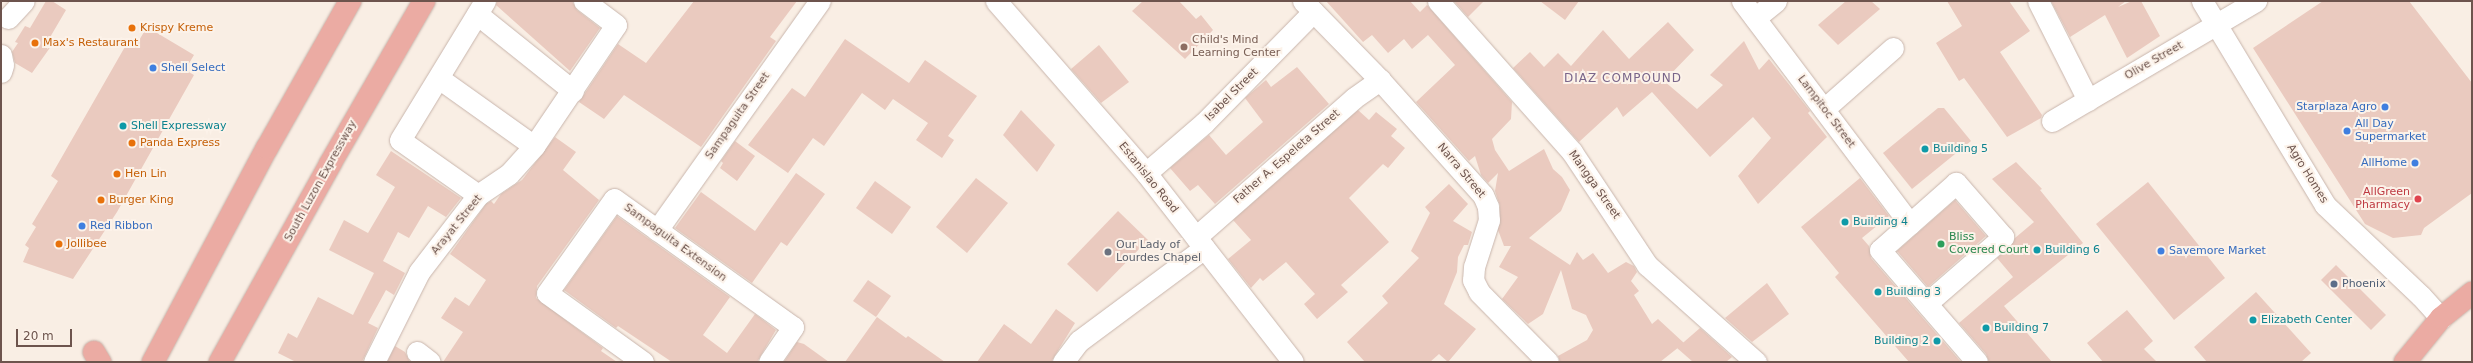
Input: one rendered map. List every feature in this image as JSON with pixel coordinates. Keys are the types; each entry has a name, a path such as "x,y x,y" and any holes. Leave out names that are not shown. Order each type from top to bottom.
{"highway":[{"path":"153,362 263,155 350,1"},
{"name":"South Luzon Expressway","path":"220,362 330,164 424,1"},
{"path":"2406,362 2441,318 2472,293"}],"street":[{"path":"8,18 24,1"},
{"name":"Arayat Street","path":"374,362 419,272 478,195 509,174 534,146 616,26 584,1"},
{"name":"Sampaguita Street","path":"657,230 820,1"},
{"name":"Estanislao Road","path":"996,1 1146,173 1293,362"},
{"name":"Mangga Street","path":"1438,1 1572,152 1647,264 1756,362"},
{"name":"Lampitoc Street","path":"1742,1 1910,224"},
{"path":"1755,18 1776,1"},
{"path":"2038,1 2088,100"},
{"name":"Agro Homes","path":"2202,1 2325,205 2421,296 2441,318"},
{"name":"Olive Street","path":"2052,121 2256,1"},
{"name":"Isabel Street","path":"1146,173 1204,123 1308,7"},
{"name":"Narra Street","path":"1308,7 1380,80 1483,195 1488,207 1489,220 1474,267 1473,280 1479,292 1548,362"},
{"path":"478,195 400,140 440,79 481,8 573,91"},
{"path":"1824,109 1893,48"},
{"path":"1,55 3,65 1,72"},
{"path":"440,79 534,146"},
{"name":"Father A. Espeleta Street","path":"1063,362 1079,341 1200,243 1354,98 1380,80"},
{"path":"1927,303 2003,237 1956,183 1880,250 1977,362"},
{"name":"Sampaguita Extension","path":"643,362 547,293 614,199 793,327 769,362"}],"building":[{"path":"46,1 52,1 66,10 49,39 54,42 32,73 15,63 12,52 18,43 15,42 25,26 30,28"},
{"path":"497,1 572,1 577,10 600,28 570,71 496,5"},
{"path":"694,1 797,1 770,37 776,41 701,147 624,95 604,119 579,102 618,44 646,63"},
{"name":"Child's Mind Learning Center","path":"1143,1 1179,1 1196,19 1201,15 1213,30 1185,59 1132,11"},
{"path":"1326,1 1410,1 1420,12 1427,5 1512,102 1511,119 1492,139 1495,150 1509,171 1544,149 1553,169 1562,177 1570,190 1561,211 1529,238 1570,265 1577,252 1583,260 1593,253 1608,273 1626,262 1634,266 1637,272 1631,281 1639,291 1634,295 1652,324 1658,319 1684,343 1660,362 1560,362 1558,356 1587,340 1593,330 1586,315 1572,309 1561,270 1543,314 1528,324 1502,299 1518,277 1499,267 1511,246 1504,246 1498,230 1500,206 1495,191 1498,173 1488,183 1481,175 1475,156 1469,161 1416,102 1455,65 1428,35 1412,49 1404,39 1388,53 1372,35 1363,42"},
{"path":"1454,1 1484,1 1468,17"},
{"path":"1540,1 1579,1 1565,20"},
{"path":"1846,1 1871,1 1880,9 1838,45 1818,25"},
{"path":"1947,1 2009,1 2030,31 2000,52 2042,115 2041,118 2007,137 1964,78 1959,81 1936,43 1962,26"},
{"path":"2051,1 2126,1 2118,7 2132,1 2141,1 2160,36 2127,58 2105,15 2070,37"},
{"path":"2323,1 2409,1 2472,83 2472,193 2424,228 2421,235 2393,238 2365,224 2253,48"},
{"path":"1668,22 1694,50 1664,81 1697,109 1723,85 1710,75 1744,41 1759,70 1769,59 1810,111 1808,113 1827,137 1758,204 1738,176 1771,138 1753,117 1710,157 1652,92 1623,117 1617,107 1579,142 1513,68 1530,52 1544,67 1558,53 1571,66 1603,30 1629,59"},
{"name":"Shell Expressway","path":"147,27 194,55 185,70 194,75 117,212 73,279 23,262 29,248 25,245 36,227 32,224 58,181 51,176 130,38 138,42"},
{"path":"845,39 909,83 925,60 977,96 948,136 954,140 942,158 916,140 928,123 893,99 885,110 862,93 824,146 813,138 788,173 748,145 792,88 805,97"},
{"path":"1099,45 1129,82 1101,103 1071,69"},
{"path":"1297,67 1329,104 1215,204 1198,185 1190,191 1170,168 1209,135 1226,155 1263,122 1245,98 1266,80 1271,87"},
{"name":"Building 5","path":"1938,108 1944,108 1971,141 1912,189 1883,153"},
{"path":"1021,110 1055,145 1037,172 1003,135"},
{"path":"1358,110 1369,120 1376,112 1397,129 1391,136 1405,148 1388,168 1383,164 1349,198 1389,242 1341,285 1348,292 1317,319 1304,304 1315,294 1286,262 1263,281 1260,278 1251,288 1228,259 1251,240 1233,220"},
{"path":"555,137 576,152 563,170 599,200 537,286 536,298 603,348 601,351 617,362 443,362 463,332 441,318 455,297 469,306 486,280 450,254 486,204 491,201 494,204 501,194 522,180"},
{"path":"735,141 755,156 737,181 720,168 723,163 721,161"},
{"path":"391,151 461,198 446,217 428,206 409,238 398,232 383,261 405,273 394,295 386,290 368,323 378,328 362,362 296,362 278,353 288,333 297,338 318,297 353,315 374,273 329,250 344,220 368,233 395,187 376,175"},
{"path":"2016,162 2042,189 2040,190 2083,243 2004,306 2052,362 1989,362 1986,354 1959,323 2013,277 1997,258 2011,246 2015,238 2034,222 1992,179"},
{"path":"796,173 825,194 787,246 781,242 752,283 675,228 701,192 755,231"},
{"path":"976,178 1008,203 967,253 936,227"},
{"path":"1860,178 1889,216 1862,238 1869,246 1871,258 1961,362 1909,362 1835,277 1839,273 1801,227"},
{"path":"875,181 911,207 892,234 856,208"},
{"name":"Savemore Market","path":"2148,182 2225,278 2174,320 2096,224"},
{"path":"1449,184 1468,204 1453,221 1472,232 1468,245 1464,245 1458,257 1457,272 1444,304 1476,329 1448,362 1439,354 1430,362 1365,362 1347,342 1388,303 1382,296 1419,258 1411,251 1430,213 1425,207"},
{"name":"Bliss Covered Court","path":"1955,200 1986,236 1928,287 1897,251"},
{"name":"Our Lady of Lourdes Chapel","path":"1118,211 1148,240 1097,292 1067,264"},
{"path":"617,216 730,297 703,335 727,353 755,314 776,330 757,362 672,362 618,326 616,328 564,290"},
{"path":"2336,265 2386,315 2371,330 2321,280"},
{"path":"868,280 891,296 876,317 853,301"},
{"path":"1767,283 1789,314 1752,342 1725,318"},
{"name":"Elizabeth Center","path":"2256,292 2311,353 2301,362 2207,362 2194,347"},
{"path":"1056,309 1075,323 1051,362 977,362 1004,324 1031,344"},
{"path":"2127,310 2153,341 2144,349 2157,362 2103,362 2087,343"},
{"path":"877,317 906,338 908,336 945,362 845,362"},
{"path":"1700,328 1732,357 1726,362 1693,362 1677,348"},
{"path":"797,342 804,344 829,362 784,362"},
{"path":"395,346 405,352 410,362 387,362"}],"place":[{"name":"Krispy Kreme","path":"132,28"},
{"name":"Max's Restaurant","path":"35,43"},
{"name":"Child's Mind Learning Center","path":"1184,47"},
{"name":"Shell Select","path":"153,68"},
{"name":"Starplaza Agro","path":"2385,107"},
{"name":"Shell Expressway","path":"123,126"},
{"name":"All Day Supermarket","path":"2347,131"},
{"name":"Panda Express","path":"132,143"},
{"name":"Building 5","path":"1925,149"},
{"name":"AllHome","path":"2415,163"},
{"name":"Hen Lin","path":"117,174"},
{"name":"AllGreen Pharmacy","path":"2418,199"},
{"name":"Burger King","path":"101,200"},
{"name":"Building 4","path":"1845,222"},
{"name":"Red Ribbon","path":"82,226"},
{"name":"Jollibee","path":"59,244"},
{"name":"Bliss Covered Court","path":"1941,244"},
{"name":"Building 6","path":"2037,250"},
{"name":"Savemore Market","path":"2161,251"},
{"name":"Our Lady of Lourdes Chapel","path":"1108,252"},
{"name":"Phoenix","path":"2334,284"},
{"name":"Building 3","path":"1878,292"},
{"name":"Elizabeth Center","path":"2253,320"},
{"name":"Building 7","path":"1986,328"},
{"name":"Building 2","path":"1937,341"}],"district":[{"name":"DIAZ COMPOUND","path":"1623,79"}]}
